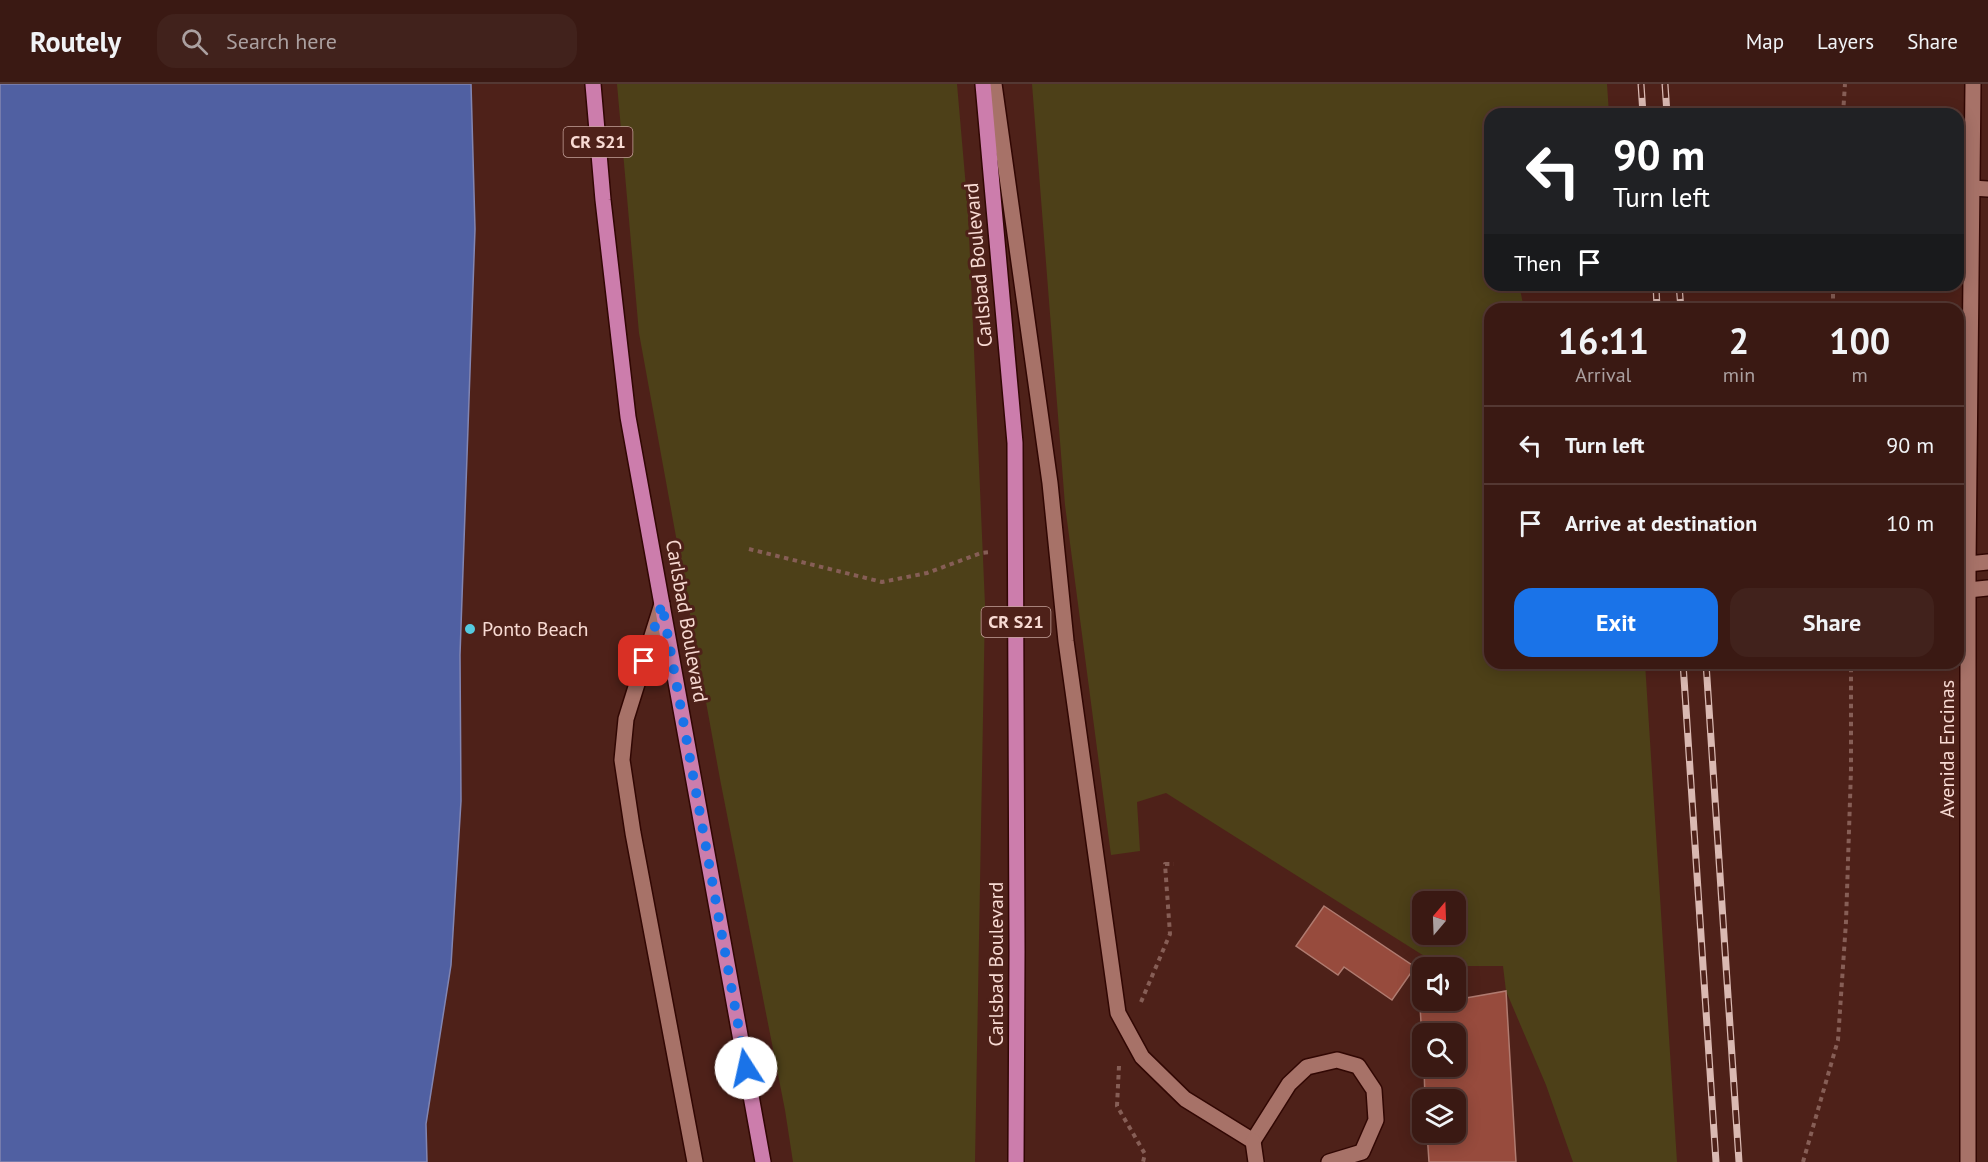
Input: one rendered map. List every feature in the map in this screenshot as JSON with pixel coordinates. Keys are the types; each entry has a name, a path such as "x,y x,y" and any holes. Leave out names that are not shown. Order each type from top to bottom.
{"main road":[{"name":"Carlsbad Boulevard","path":"593,84 603,200 628,417 763,1162"},
{"name":"Carlsbad Boulevard","path":"983,84 1015,443 1016,1162"}],"street":[{"path":"994,84 1050,483 1066,641 1118,1013 1142,1057 1185,1099 1252,1141"},
{"name":"Avenida Encinas","path":"1968,1162 1968,564 1973,84"},
{"path":"1972,188 1988,189"},
{"path":"1968,564 1988,562"},
{"path":"1968,591 1988,588"},
{"path":"662,604 626,718 622,760 635,845 695,1162"},
{"path":"1256,1162 1252,1141 1289,1084 1307,1067 1337,1060 1358,1066 1374,1090 1376,1120 1362,1152 1329,1162"}],"path":[{"path":"1843,108 1845,84"},
{"path":"749,549 882,582 927,573 981,553 1016,552"},
{"path":"1803,1162 1838,1040 1846,922 1851,770 1851,669"},
{"path":"1138,1009 1170,934 1165,864 1174,864"},
{"path":"1119,1056 1117,1106 1145,1154 1143,1162"}],"shaded area":[{"path":"617,84 957,84 968,211 985,605 975,1162 793,1162 785,1110 720,779 639,333"},
{"path":"1032,84 1607,84 1609,108 1484,108 1484,291 1520,291 1523,303 1484,303 1484,669 1645,669 1677,1162 1573,1162 1546,1085 1506,991 1503,966 1466,966 1466,957 1426,957 1166,793 1137,802 1140,851 1111,855 1065,505"}],"water":[{"path":"0,84 471,84 475,229 460,655 461,801 451,965 426,1124 427,1162 0,1162"}],"building":[{"path":"1324,906 1412,965 1412,971 1392,1000 1344,967 1338,975 1296,946"},
{"path":"1506,991 1516,1162 1429,1162 1428,1143 1466,1143 1466,1089 1425,1089 1424,1077 1466,1077 1466,1023 1421,1023 1420,1011 1466,1011 1466,998"}],"railway":[{"path":"1641,84 1643,108"},
{"path":"1665,84 1667,108"},
{"path":"1656,291 1657,303"},
{"path":"1680,291 1680,303"},
{"path":"1683,669 1716,1162"},
{"path":"1706,669 1739,1162"}],"place":[{"name":"Ponto Beach","path":"470,629"}],"route":[{"path":"644,661 662,604 746,1068"}]}
